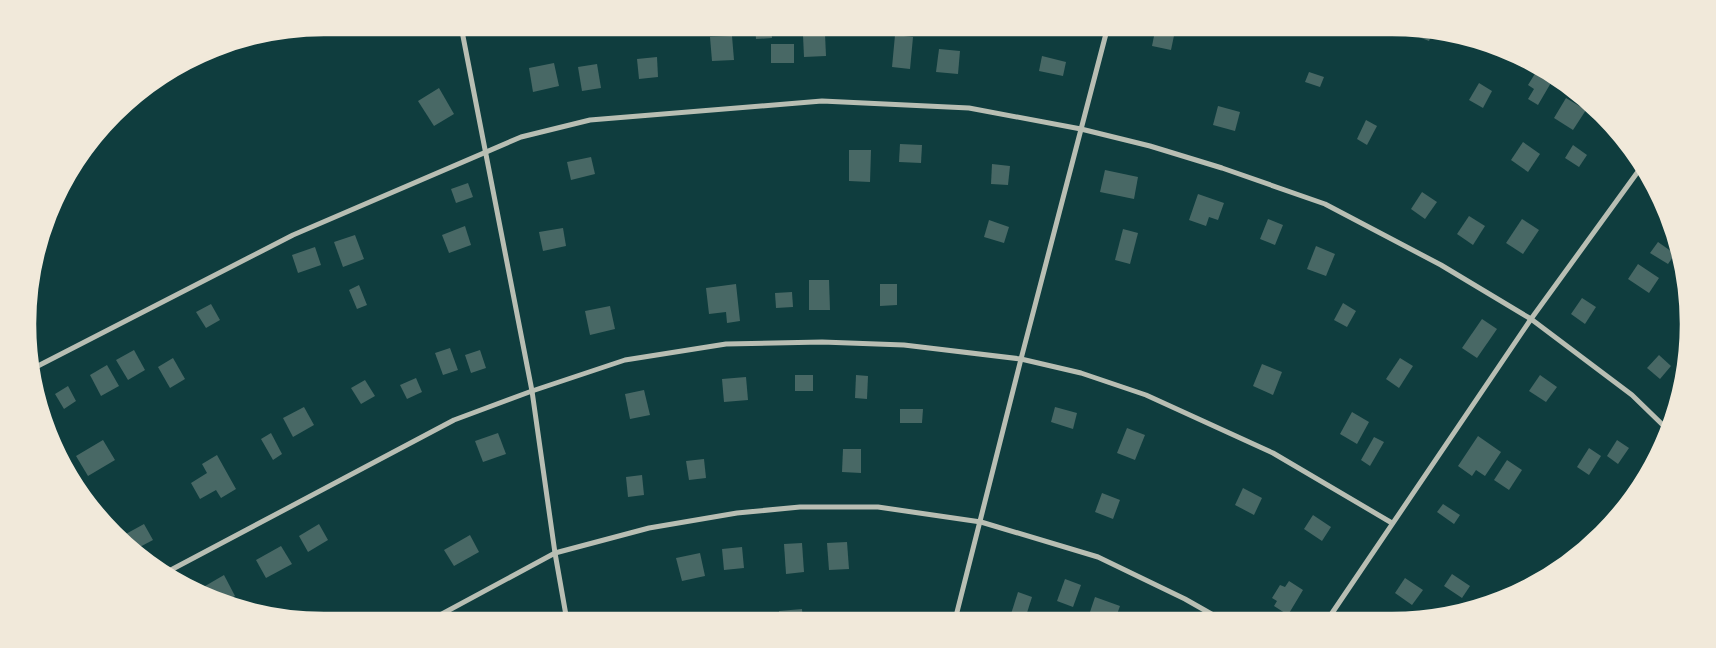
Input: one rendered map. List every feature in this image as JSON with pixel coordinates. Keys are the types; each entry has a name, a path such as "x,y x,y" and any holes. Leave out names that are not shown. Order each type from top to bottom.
{"street":[{"path":"462,35 532,391 566,613"},
{"path":"958,613 1021,359 1106,35"},
{"path":"38,366 293,235 522,137 590,120 822,101 968,108 1081,130 1150,146 1222,168 1325,204 1440,265 1531,319 1632,395 1663,425"},
{"path":"1332,613 1531,319 1637,172"},
{"path":"172,569 454,420 532,391 625,360 726,344 822,342 904,346 1021,359 1081,372 1146,395 1273,453 1392,523"},
{"path":"443,613 555,553 649,528 737,512 800,507 878,506 981,522 1098,557 1210,613"}],"building":[{"path":"756,35 772,35 772,38 756,39"},
{"path":"803,35 825,35 826,56 804,57"},
{"path":"895,35 913,37 910,69 892,67"},
{"path":"1154,35 1174,35 1171,50 1152,46"},
{"path":"732,36 734,60 712,61 710,37"},
{"path":"1417,36 1431,37 1429,41"},
{"path":"771,44 794,44 794,63 771,63"},
{"path":"939,49 960,51 958,74 936,72"},
{"path":"1042,56 1066,62 1063,76 1039,71"},
{"path":"657,57 658,77 639,79 637,59"},
{"path":"554,63 559,86 533,92 529,68"},
{"path":"597,64 601,88 582,91 578,67"},
{"path":"1309,72 1324,77 1320,87 1305,82"},
{"path":"1535,73 1551,83 1538,105 1528,99 1534,89 1528,85"},
{"path":"1479,83 1492,91 1483,108 1469,100"},
{"path":"439,88 454,114 434,126 418,101"},
{"path":"1566,98 1586,110 1573,130 1554,118"},
{"path":"1218,106 1240,112 1235,131 1213,125"},
{"path":"1366,120 1377,126 1367,145 1357,139"},
{"path":"1523,142 1540,154 1528,172 1511,160"},
{"path":"900,144 922,145 921,163 899,162"},
{"path":"1573,145 1587,155 1579,167 1565,158"},
{"path":"849,150 871,150 870,182 849,181"},
{"path":"591,157 595,174 571,180 567,162"},
{"path":"992,164 1010,166 1008,185 991,184"},
{"path":"1105,170 1138,177 1134,199 1100,192"},
{"path":"468,183 473,197 456,203 451,189"},
{"path":"1422,192 1437,202 1425,219 1411,209"},
{"path":"1198,194 1224,203 1218,220 1209,217 1206,226 1189,220"},
{"path":"1469,216 1485,226 1473,245 1457,234"},
{"path":"1268,219 1283,225 1275,245 1260,239"},
{"path":"1522,219 1539,230 1523,254 1506,243"},
{"path":"989,220 1009,227 1004,243 984,237"},
{"path":"465,226 471,245 449,253 442,235"},
{"path":"563,228 566,246 543,251 539,232"},
{"path":"1123,229 1138,233 1130,264 1115,260"},
{"path":"355,235 364,259 343,267 334,242"},
{"path":"1658,242 1672,252 1673,257 1668,264 1650,253"},
{"path":"1316,246 1335,254 1326,276 1307,269"},
{"path":"315,247 321,265 298,273 292,255"},
{"path":"1638,264 1659,278 1649,293 1628,279"},
{"path":"809,280 829,280 830,310 809,310"},
{"path":"736,284 740,321 727,323 726,312 709,314 706,288"},
{"path":"880,284 897,284 897,305 880,306"},
{"path":"359,285 367,305 357,309 349,290"},
{"path":"792,292 793,307 776,308 775,293"},
{"path":"1582,298 1596,307 1585,324 1571,314"},
{"path":"1343,303 1356,311 1347,327 1334,320"},
{"path":"211,304 220,320 206,328 196,312"},
{"path":"610,306 615,329 590,335 585,311"},
{"path":"1482,319 1497,329 1477,358 1462,348"},
{"path":"450,348 458,370 443,375 435,353"},
{"path":"134,350 145,370 128,380 116,360"},
{"path":"480,350 486,368 471,373 465,355"},
{"path":"1659,355 1671,366 1660,379 1647,368"},
{"path":"173,358 185,379 170,388 158,367"},
{"path":"1400,358 1413,366 1399,388 1386,379"},
{"path":"1262,364 1282,372 1273,395 1253,386"},
{"path":"107,365 119,386 101,396 90,375"},
{"path":"795,375 813,375 813,391 795,391"},
{"path":"856,375 868,376 867,399 855,398"},
{"path":"1540,375 1557,387 1546,402 1529,391"},
{"path":"746,377 748,400 724,402 722,379"},
{"path":"416,378 422,392 407,399 400,385"},
{"path":"365,380 375,396 361,404 351,388"},
{"path":"68,386 76,401 64,409 55,394"},
{"path":"644,390 650,415 630,419 625,394"},
{"path":"304,407 314,425 293,437 283,418"},
{"path":"1055,407 1077,413 1073,429 1051,422"},
{"path":"900,409 923,409 922,423 900,423"},
{"path":"1352,412 1369,422 1357,444 1340,434"},
{"path":"1127,428 1145,435 1135,460 1117,453"},
{"path":"271,433 282,454 273,460 261,439"},
{"path":"498,433 506,454 483,462 475,441"},
{"path":"1478,436 1501,452 1485,476 1476,470 1472,476 1458,466"},
{"path":"1374,437 1384,442 1370,466 1361,460"},
{"path":"103,440 115,460 88,476 76,456"},
{"path":"1617,440 1629,448 1618,464 1607,456"},
{"path":"1589,448 1601,456 1589,475 1577,467"},
{"path":"843,449 861,449 861,473 842,472"},
{"path":"217,455 236,489 221,498 216,490 200,499 191,483 207,473 202,464"},
{"path":"704,459 706,478 689,480 686,461"},
{"path":"1507,460 1522,470 1509,490 1494,480"},
{"path":"642,475 644,495 628,497 626,477"},
{"path":"1243,488 1262,498 1254,515 1235,505"},
{"path":"1102,493 1120,500 1113,519 1095,512"},
{"path":"1443,504 1460,515 1454,524 1437,512"},
{"path":"1313,515 1331,527 1322,541 1304,529"},
{"path":"144,524 153,540 140,547 126,534"},
{"path":"319,524 328,540 308,552 299,536"},
{"path":"470,535 479,552 454,566 444,550"},
{"path":"847,542 849,569 829,570 827,543"},
{"path":"802,543 804,572 786,574 784,544"},
{"path":"281,546 292,564 266,578 256,560"},
{"path":"742,547 744,568 724,570 722,549"},
{"path":"700,553 705,576 682,581 676,558"},
{"path":"1452,574 1470,586 1462,598 1444,586"},
{"path":"224,575 235,596 231,598 204,587"},
{"path":"1405,578 1423,590 1412,605 1395,593"},
{"path":"1065,579 1081,585 1073,607 1057,601"},
{"path":"1289,581 1303,590 1289,613 1285,613 1274,606 1277,601 1272,598 1280,585 1285,587"},
{"path":"1018,592 1032,597 1027,613 1011,613"},
{"path":"1095,597 1120,606 1118,613 1090,613"},
{"path":"802,609 802,613 779,613 779,611"}]}
